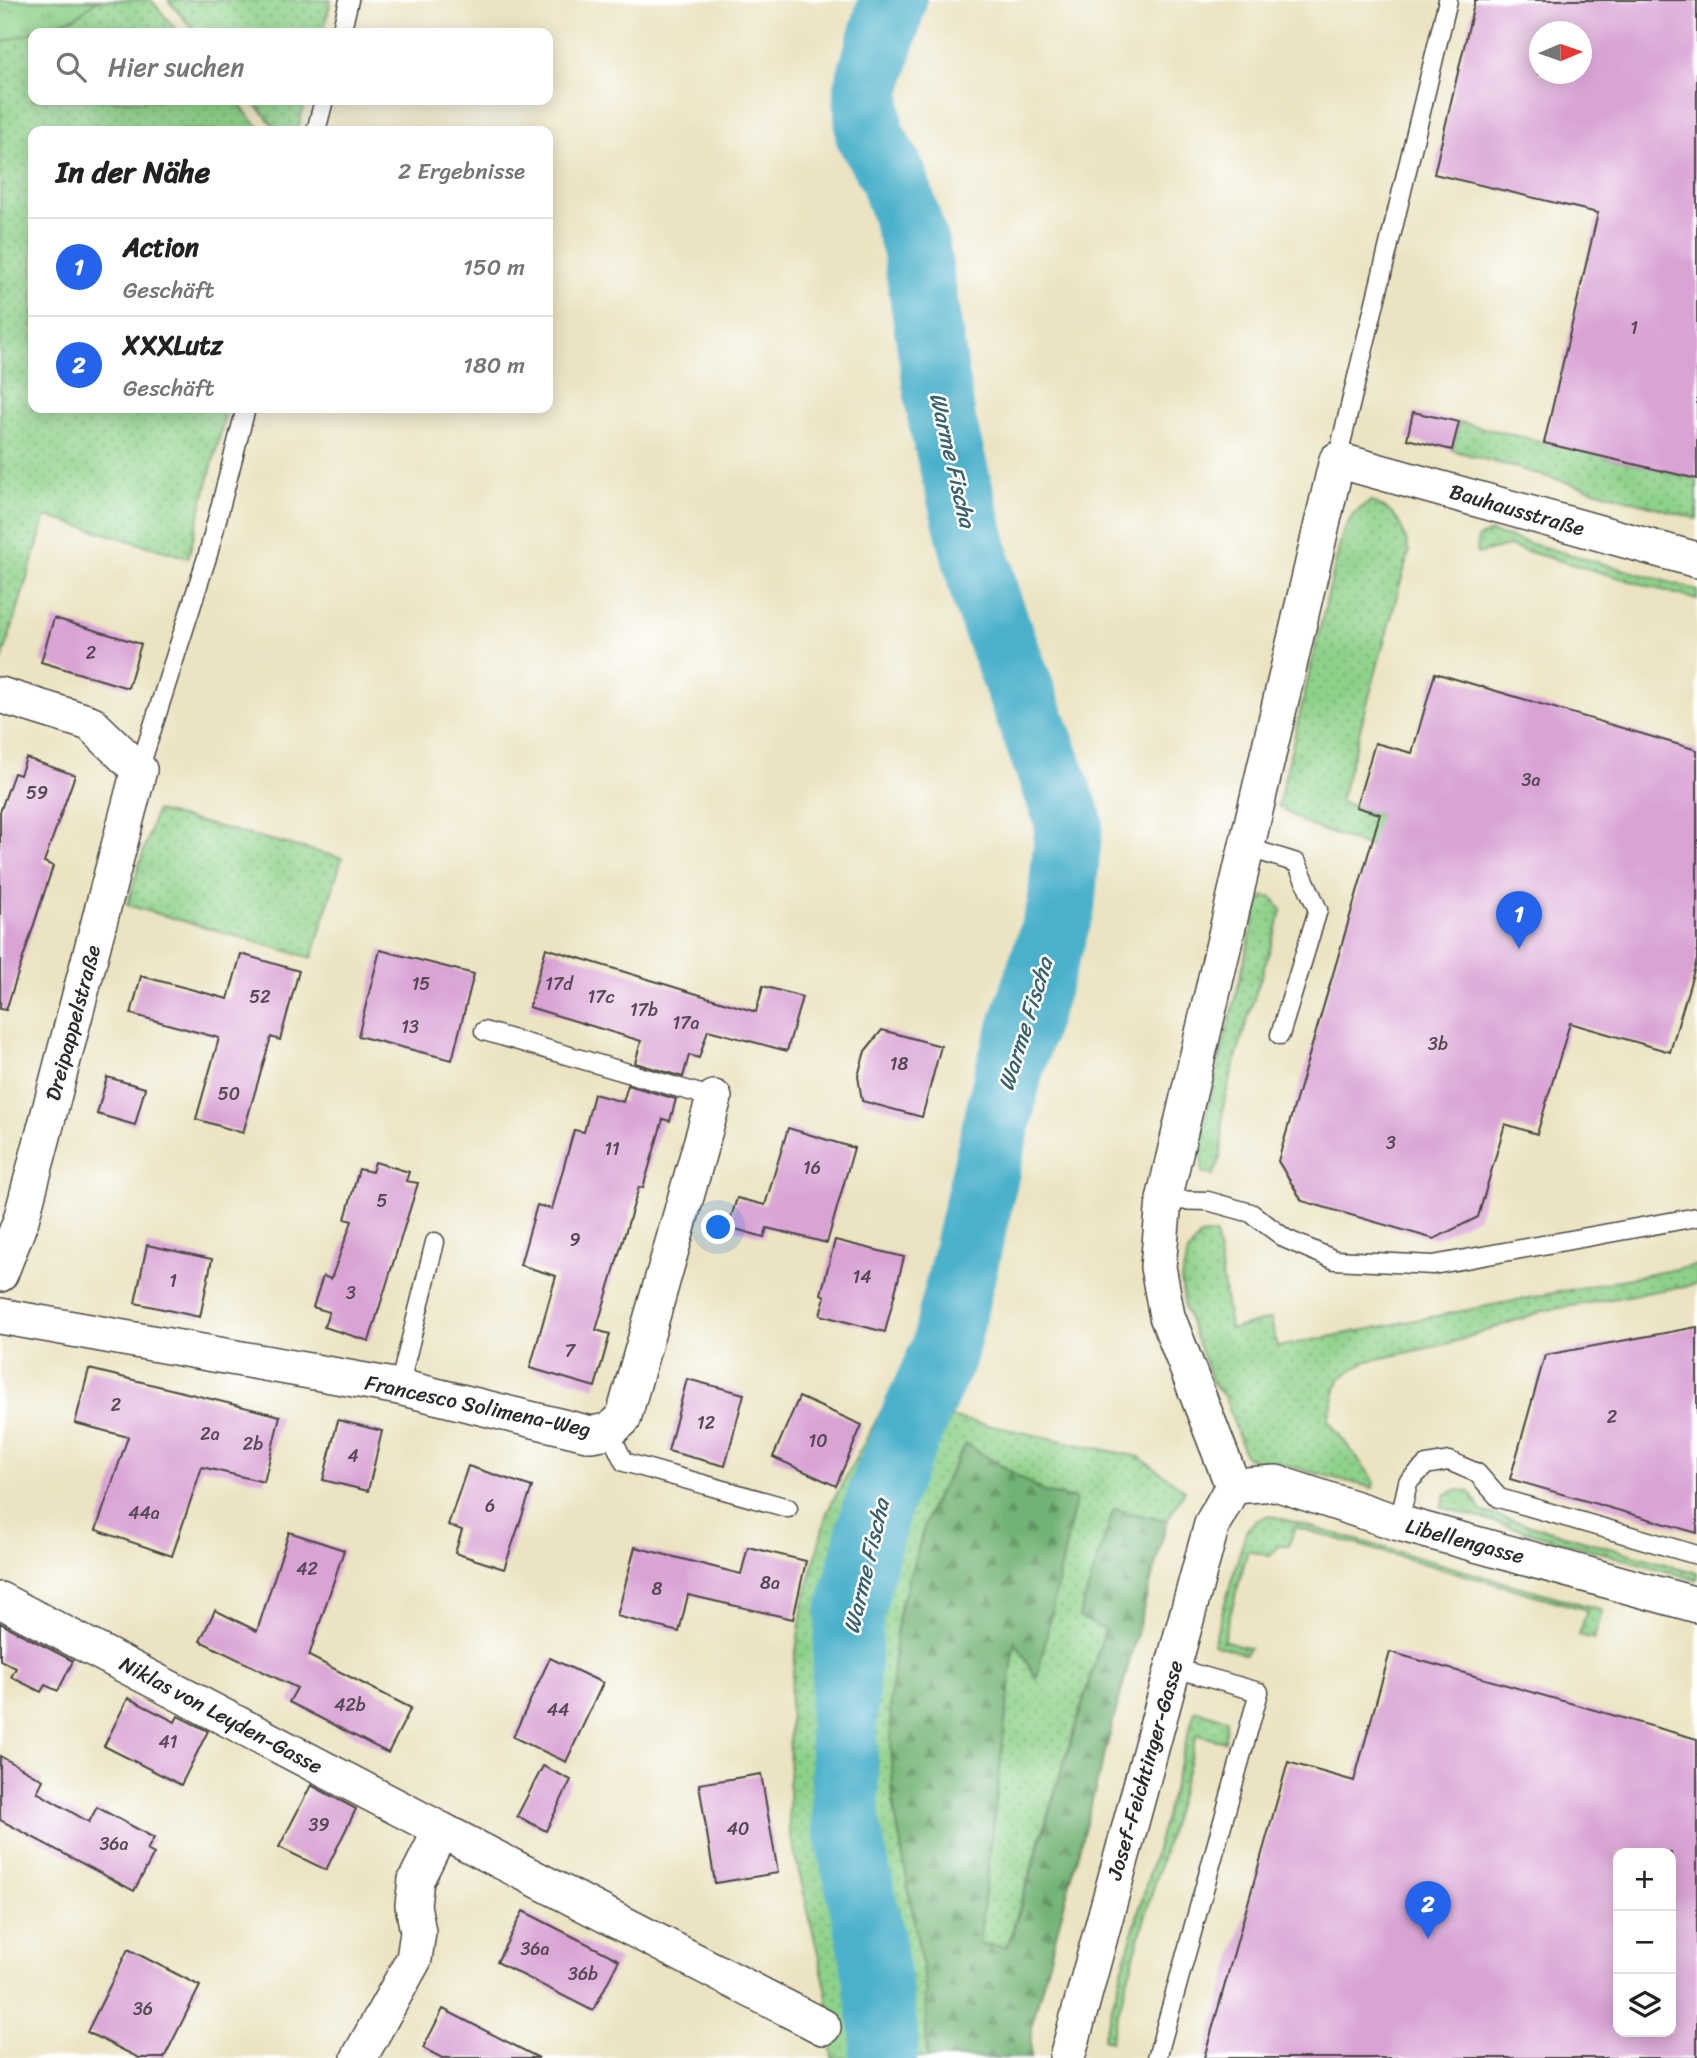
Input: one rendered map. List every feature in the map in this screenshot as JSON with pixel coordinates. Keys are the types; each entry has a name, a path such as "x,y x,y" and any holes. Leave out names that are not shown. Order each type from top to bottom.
{"street":[{"name":"Bauhausstraße","path":"1337,460 1697,560"},
{"path":"1233,1486 1167,1316 1158,1267 1164,1200 1337,460"},
{"path":"0,695 90,723 139,770"},
{"name":"Dreipappelstraße","path":"0,1274 21,1220 139,770"},
{"name":"Francesco Solimena-Weg","path":"0,1316 399,1387 591,1434 609,1431 623,1419 714,1098"},
{"name":"Libellengasse","path":"1233,1486 1276,1483 1399,1522 1697,1605"},
{"name":"Josef-Feichtinger-Gasse","path":"1067,2058 1212,1524 1233,1486"},
{"name":"Niklas von Leyden-Gasse","path":"0,1600 823,2027"},
{"path":"359,2058 414,1959 418,1932 413,1905 416,1880 441,1830"}],"lane":[{"path":"342,28 349,0"},
{"path":"1337,460 1448,0"},
{"path":"317,126 323,105"},
{"path":"139,770 208,554 245,413"},
{"path":"1246,847 1297,863 1318,910 1280,1035"},
{"path":"484,1031 714,1098"},
{"path":"1164,1200 1208,1201 1251,1213 1286,1239 1335,1260 1433,1265 1697,1217"},
{"path":"399,1387 435,1242"},
{"path":"609,1431 624,1462 788,1508"},
{"path":"1399,1522 1408,1482 1426,1465 1449,1461 1477,1473 1499,1498 1697,1555"},
{"path":"1157,2058 1259,1692 1174,1668"}],"green space":[{"path":"0,0 151,0 175,28 28,28 28,105 239,105 258,126 28,126 28,413 226,413 188,558 46,516 0,667"},
{"path":"0,0 97,0 76,17 44,28 28,28 28,33 0,43"},
{"path":"168,0 331,0 324,28 192,28"},
{"path":"256,105 305,105 298,126 273,125"},
{"path":"1459,422 1697,479 1697,519 1452,450"},
{"path":"1371,501 1398,520 1409,552 1340,802 1697,907 1370,847 1308,825 1278,806 1342,535 1353,514"},
{"path":"1490,532 1697,590 1697,600 1508,546 1477,554 1478,538"},
{"path":"156,811 342,858 312,958 127,905"},
{"path":"1264,896 1273,898 1282,911 1230,1079 1224,1103 1220,1158 1212,1176 1202,1172 1202,1132 1258,905"},
{"path":"1216,1234 1230,1329 1271,1319 1277,1347 1697,1265 1697,1284 1543,1311 1451,1343 1364,1362 1339,1379 1328,1420 1374,1480 1373,1488 1278,1463 1262,1463 1245,1456 1225,1397 1213,1384 1185,1309 1181,1279 1188,1253 1200,1236"},
{"path":"893,1389 908,1393 944,1416 1139,1457 1185,1490 1167,1521 1114,1509 1079,1617 1105,1629 1007,1947 978,1944 1015,1639 1037,1678 1044,1492 966,1444 930,1508 898,1615 890,1701 893,1801 925,1983 927,2058 832,2058 826,1988 789,1829 790,1692 802,1610 827,1512"},
{"path":"966,1444 1044,1492 1076,1499 1037,1679 1015,1641 979,1944 1008,1947 1105,1630 1079,1617 1114,1509 1167,1521 1031,2028 1031,2058 927,2058 925,1983 893,1801 890,1701 898,1615 930,1509"},
{"path":"1457,1490 1470,1492 1481,1511 1697,1573 1697,1580 1441,1507 1446,1494"},
{"path":"1269,1515 1602,1610 1594,1639 1579,1635 1587,1610 1295,1527 1289,1545 1279,1545 1270,1556 1248,1550 1223,1640 1249,1648 1245,1654 1213,1644 1246,1531 1255,1521"},
{"path":"1195,1710 1226,1719 1225,1742 1197,1735 1110,2041 1103,2039"}],"building":[{"path":"1475,0 1697,0 1697,479 1544,443 1598,213 1434,174"},
{"path":"1413,412 1459,422 1452,450 1407,439"},
{"path":"54,618 141,644 128,688 41,662"},
{"path":"1435,673 1697,750 1697,960 1670,1052 1570,1023 1537,1134 1505,1124 1478,1217 1434,1239 1302,1201 1278,1161 1380,814 1356,807 1375,743 1412,753"},
{"path":"26,758 75,775 44,862 53,866 6,1010 0,1009 0,812 14,773 20,775"},
{"path":"546,948 756,1012 763,986 802,997 787,1051 708,1030 699,1058 689,1055 683,1077 635,1063 641,1041 529,1007"},
{"path":"380,950 474,974 452,1060 358,1036"},
{"path":"241,954 299,971 280,1040 271,1037 243,1133 196,1119 219,1038 131,1014 141,976 228,999"},
{"path":"882,1030 941,1046 922,1117 862,1101 858,1076 865,1051"},
{"path":"107,1077 145,1088 135,1125 97,1114"},
{"path":"628,1085 676,1099 670,1121 663,1119 643,1188 639,1187 596,1330 610,1334 595,1387 530,1368 556,1276 520,1265 537,1205 552,1209 574,1130 584,1132 594,1094 623,1102"},
{"path":"788,1128 854,1148 827,1243 767,1228 764,1237 728,1227 737,1198 765,1205"},
{"path":"375,1162 409,1172 406,1181 418,1183 369,1341 324,1327 329,1312 313,1307 323,1276 331,1279 352,1221 345,1219 359,1169 372,1172"},
{"path":"835,1240 904,1257 885,1332 820,1315 825,1296 821,1294"},
{"path":"147,1245 212,1259 200,1317 135,1303"},
{"path":"1697,1327 1697,1533 1510,1479 1545,1355"},
{"path":"89,1369 280,1416 264,1482 202,1467 172,1556 96,1530 128,1437 75,1423"},
{"path":"687,1379 744,1394 725,1466 668,1451"},
{"path":"799,1397 862,1425 836,1486 773,1457"},
{"path":"338,1420 382,1431 368,1491 323,1480"},
{"path":"468,1466 532,1487 504,1569 455,1553 462,1530 448,1525"},
{"path":"289,1532 344,1550 309,1656 411,1708 388,1753 289,1702 297,1688 200,1641 215,1610 257,1631"},
{"path":"635,1547 741,1574 748,1547 806,1561 793,1619 688,1595 679,1632 617,1616"},
{"path":"0,1623 73,1661 58,1691 45,1685 41,1692 11,1677 16,1668 0,1660"},
{"path":"1390,1652 1697,1739 1697,2058 1204,2058 1288,1762 1354,1781"},
{"path":"550,1658 603,1683 566,1762 513,1737"},
{"path":"128,1698 175,1722 178,1716 208,1731 181,1785 104,1746"},
{"path":"0,1756 43,1780 37,1792 89,1822 97,1807 154,1838 147,1850 154,1854 134,1891 0,1820"},
{"path":"543,1766 571,1780 546,1831 517,1816"},
{"path":"761,1774 778,1873 715,1883 699,1784"},
{"path":"311,1785 356,1809 326,1870 279,1847"},
{"path":"523,1911 619,1960 593,2011 497,1962"},
{"path":"128,1949 200,1986 164,2058 139,2058 87,2032"},
{"path":"443,2009 539,2058 442,2058 423,2048"}],"waterway":[{"name":"Warme Fischa","path":"883,2058 885,2040 871,1939 846,1824 843,1717 850,1614 874,1517 887,1480 944,1351 1010,1067 1061,908 1069,822 986,598 942,421 916,248 893,176 869,134 867,90 893,0"}],"place":[{"name":"Action","path":"1519,949"},
{"name":"XXXLutz","path":"1428,1939"}]}
